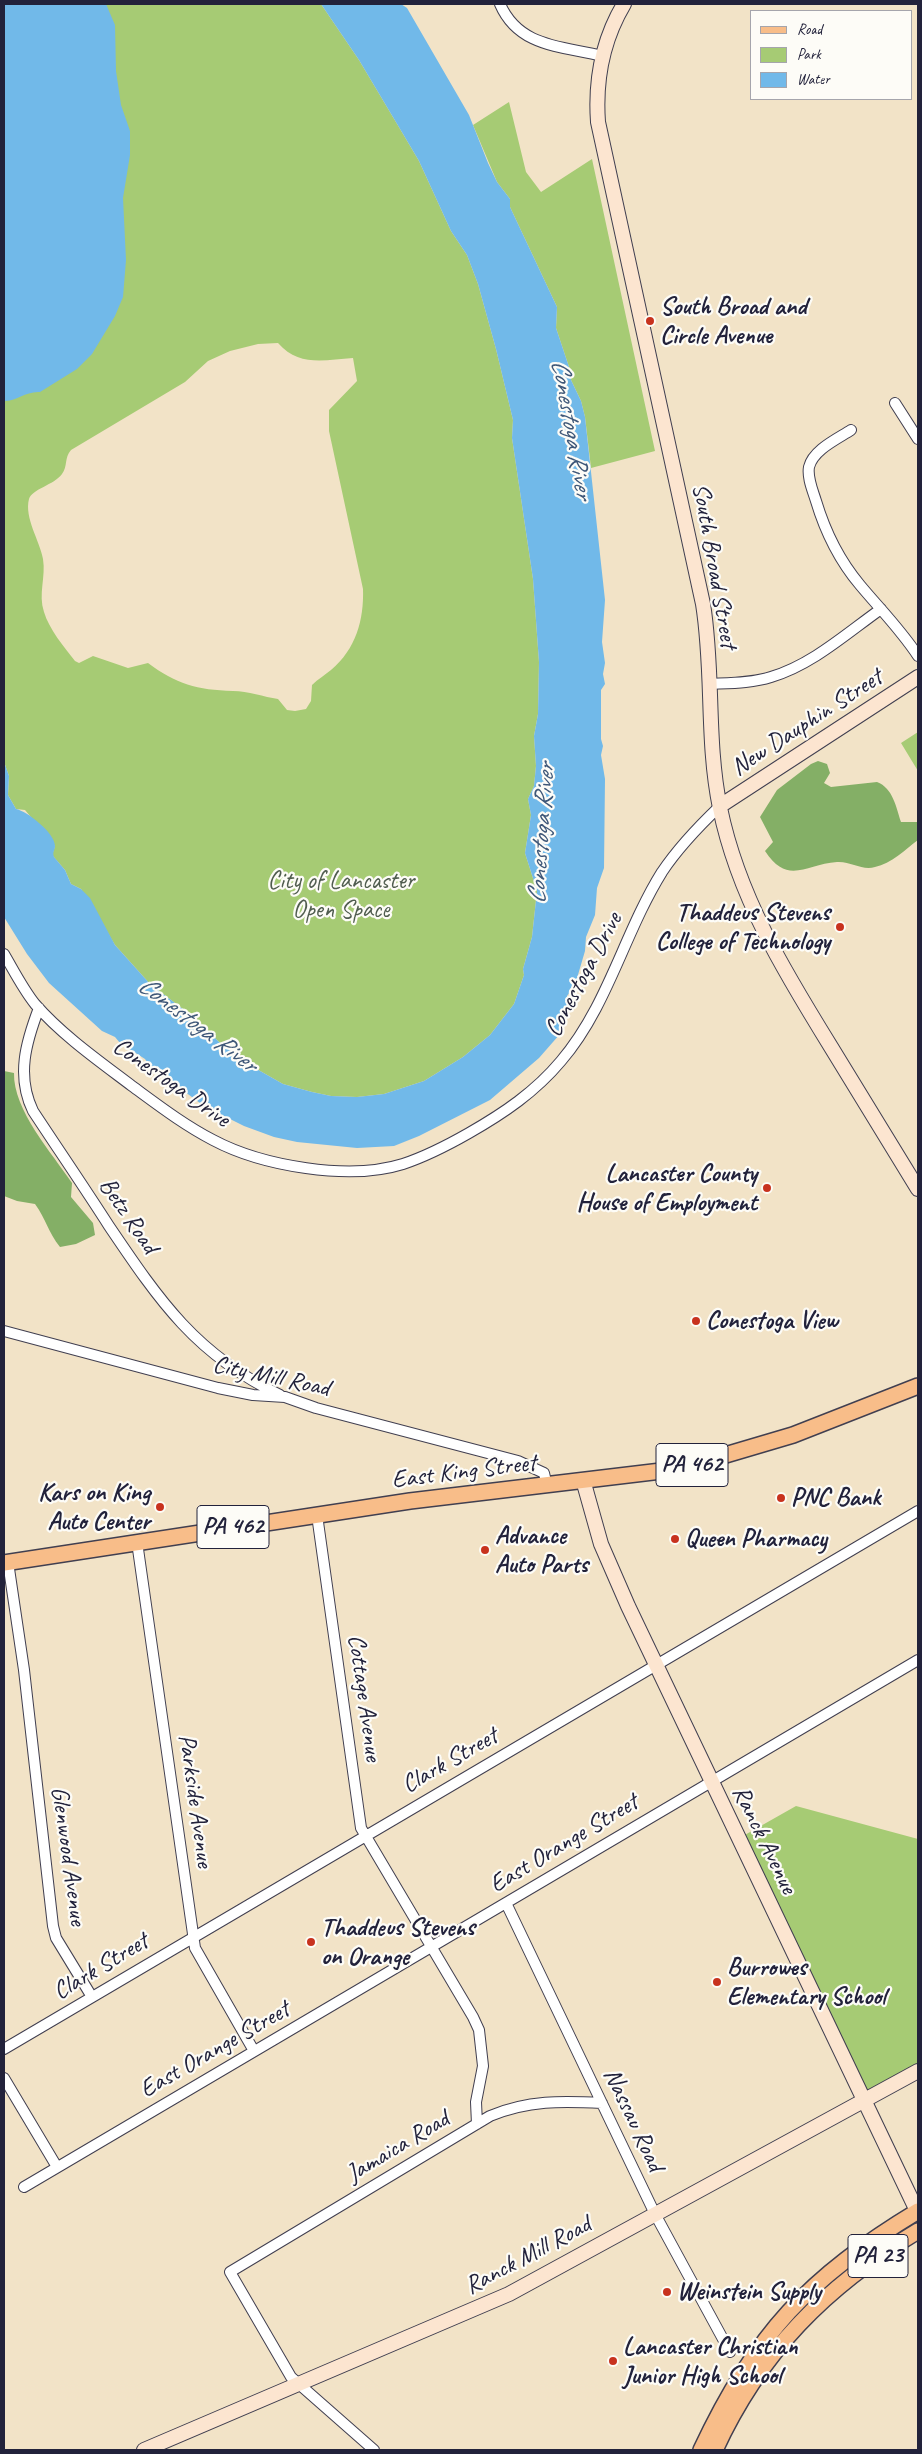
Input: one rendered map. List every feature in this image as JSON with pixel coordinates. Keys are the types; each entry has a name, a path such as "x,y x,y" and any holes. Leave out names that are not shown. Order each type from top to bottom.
{"main road":[{"name":"East King Street","path":"6,1562 317,1515 665,1471 712,1460 802,1432 918,1386"},
{"name":"PA 23","path":"701,2450 743,2371 768,2335 792,2306 854,2252 918,2212"},
{"name":"PA 23","path":"715,2450 743,2395 786,2337 815,2307 852,2275 918,2231"}],"street":[{"path":"500,4 516,28 537,42 551,47 602,56"},
{"name":"South Broad Street","path":"624,4 611,29 602,56 597,83 600,139 700,586 708,636 712,738 720,806 741,880 773,952 918,1189"},
{"path":"895,403 918,439"},
{"path":"850,430 816,454 809,468 809,476 821,519 848,568 882,608 918,656"},
{"path":"710,684 751,682 787,672 806,662 882,608"},
{"name":"New Dauphin Street","path":"720,806 918,677"},
{"name":"Conestoga Drive","path":"4,954 26,991 39,1008 72,1038 154,1102 213,1140 261,1159 329,1170 366,1170 402,1164 434,1151 491,1121 524,1098 549,1076 574,1044 595,1010 637,919 662,873 686,841 720,806"},
{"name":"Betz Road","path":"39,1008 28,1036 23,1074 27,1099 33,1111 145,1279 174,1317 218,1358 259,1385 285,1397"},
{"name":"City Mill Road","path":"4,1331 218,1388 253,1395 285,1397 316,1408 518,1461 544,1473 547,1486"},
{"name":"Ranck Avenue","path":"583,1480 607,1559 918,2212"},
{"name":"Clark Street","path":"4,2049 918,1510"},
{"name":"Cottage Avenue","path":"317,1515 361,1826 473,2017 480,2036 483,2066 476,2102 477,2124"},
{"name":"Parkside Avenue","path":"137,1542 195,1948 254,2051"},
{"name":"Glenwood Avenue","path":"6,1562 24,1670 52,1926 56,1938 92,1997"},
{"name":"East Orange Street","path":"24,2186 918,1660"},
{"name":"Nassau Road","path":"506,1903 655,2214 730,2352"},
{"name":"Ranck Mill Road","path":"144,2450 509,2294 918,2071"},
{"path":"4,2078 57,2167"},
{"name":"Jamaica Road","path":"298,2384 291,2377 230,2272 477,2124 506,2110 540,2102 602,2103"},
{"path":"298,2384 374,2450"}],"green space":[{"name":"City of Lancaster Open Space","path":"4,4 321,4 359,60 419,161 451,231 467,255 478,284 513,420 512,438 533,579 539,662 538,714 534,736 536,766 534,786 528,799 531,815 525,853 537,891 532,937 523,969 524,975 514,1004 490,1035 463,1057 424,1081 384,1094 357,1097 331,1096 283,1084 239,1059 236,1052 220,1043 196,1019 150,984 115,945 81,889 71,884 65,870 52,855 55,846 25,810 16,809 8,795 9,776 4,762","holes":["278,343 294,356 312,360 353,358 357,381 329,410 329,431 363,589 360,623 347,653 340,662 312,685 311,701 306,709 295,711 287,710 278,699 244,692 208,689 178,681 148,663 128,668 93,656 79,663 75,661 53,631 42,605 43,559 30,522 28,506 31,496 34,492 54,481 62,474 67,456 71,450 185,382 208,361 230,351 258,344"]},
{"path":"509,102 526,172 541,192 592,159 655,451 591,468 585,417 581,401 571,380 570,370 556,328 557,307 510,207 510,199 497,182 473,125"},
{"path":"918,732 918,771 901,743"},
{"path":"818,761 827,764 830,773 824,783 831,787 877,782 882,785 890,793 901,822 918,822 918,840 892,860 870,868 837,862 790,870 782,868 773,862 765,851 773,842 760,817 777,790 811,764"},
{"path":"4,1071 14,1073 15,1087 27,1116 35,1131 72,1183 71,1197 93,1223 95,1235 76,1244 60,1247 35,1204 17,1201 4,1196"},
{"path":"796,1806 918,1839 918,2064 865,2092 743,1836"}],"water":[{"path":"4,4 106,4 115,25 116,71 121,105 130,131 130,155 123,198 126,260 123,297 115,316 92,354 77,369 40,392 4,401"},
{"name":"Conestoga River","path":"321,4 401,4 407,8 469,115 497,182 510,199 510,207 557,307 556,328 570,370 571,380 581,401 585,417 605,600 602,642 605,684 601,690 601,739 603,746 601,755 605,779 604,868 597,888 595,915 586,937 585,951 575,985 567,996 570,1005 560,1034 539,1058 490,1100 419,1136 394,1146 357,1148 297,1142 274,1137 244,1126 204,1106 150,1066 145,1059 120,1043 115,1037 102,1031 49,983 27,954 4,917 4,762 9,776 8,795 16,809 33,818 46,829 54,841 54,857 65,870 71,884 81,889 90,898 115,945 150,984 196,1019 220,1043 236,1052 239,1059 283,1084 331,1096 357,1097 384,1094 424,1081 463,1057 490,1035 514,1004 524,975 523,969 532,937 537,891 525,853 531,815 528,799 534,786 536,766 534,736 538,714 539,662 533,579 512,438 513,420 478,284 467,255 451,231 419,161 359,60"}],"place":[{"name":"South Broad and Circle Avenue","path":"650,321"},
{"name":"Thaddeus Stevens College of Technology","path":"840,927"},
{"name":"Lancaster County House of Employment","path":"767,1188"},
{"name":"Conestoga View","path":"696,1321"},
{"name":"PNC Bank","path":"781,1498"},
{"name":"Kars on King Auto Center","path":"160,1507"},
{"name":"Queen Pharmacy","path":"675,1539"},
{"name":"Advance Auto Parts","path":"485,1550"},
{"name":"Thaddeus Stevens on Orange","path":"311,1942"},
{"name":"Burrowes Elementary School","path":"717,1982"},
{"name":"Weinstein Supply","path":"667,2292"},
{"name":"Lancaster Christian Junior High School","path":"613,2361"}]}
